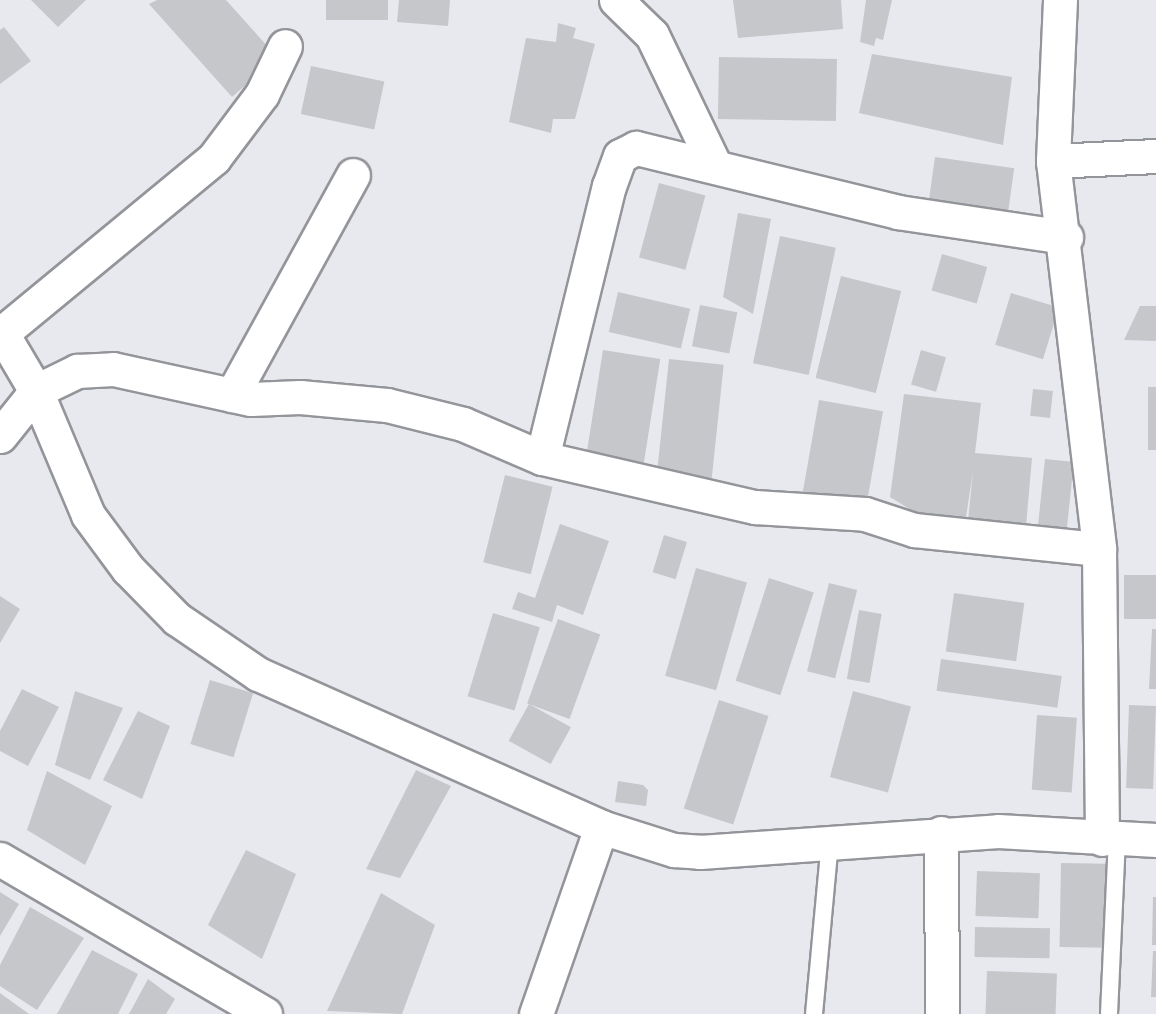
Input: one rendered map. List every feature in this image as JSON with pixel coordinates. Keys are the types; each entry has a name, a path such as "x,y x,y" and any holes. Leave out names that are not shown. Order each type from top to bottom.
{"street":[{"path":"616,0 652,34 714,164"},
{"path":"1060,0 1053,161 1066,237 1099,549 1110,839"},
{"path":"285,46 262,94 214,158 1,332 36,391 88,515 128,569 177,619 258,674 601,827 674,850 700,852 941,833 998,831 1156,840"},
{"path":"542,458 620,156 636,148 714,164 897,212 1066,237"},
{"path":"1053,161 1156,156"},
{"path":"232,395 353,175"},
{"path":"0,436 36,391 77,371 113,369 232,395 387,405 463,424 542,458 755,507 865,514 914,530 1099,549"},
{"path":"536,1014 601,827"},
{"path":"941,833 942,1014"},
{"path":"0,859 265,1014"}],"lane":[{"path":"1109,1014 1110,839"},
{"path":"814,1014 830,842"}],"building":[{"path":"31,0 86,0 58,27"},
{"path":"157,0 226,0 277,57 232,97 149,4"},
{"path":"326,0 388,0 388,20 326,20"},
{"path":"399,0 450,0 448,26 397,22"},
{"path":"733,0 841,0 843,29 738,38"},
{"path":"866,0 892,0 883,40 876,38 874,46 860,42"},
{"path":"558,23 576,28 573,38 595,44 575,119 553,119 551,133 509,122 526,38 556,42"},
{"path":"4,27 31,61 0,84 0,30"},
{"path":"872,54 1012,77 1003,145 859,113"},
{"path":"719,57 837,59 836,121 718,119"},
{"path":"311,66 384,82 374,130 301,114"},
{"path":"935,157 1014,168 1007,220 928,208"},
{"path":"659,183 705,195 685,270 639,257"},
{"path":"738,213 771,219 753,314 723,297"},
{"path":"780,236 836,248 809,375 753,363"},
{"path":"942,254 987,267 977,303 932,291"},
{"path":"841,276 901,291 876,393 816,378"},
{"path":"618,292 690,309 681,349 609,332"},
{"path":"1011,293 1059,308 1043,359 995,345"},
{"path":"700,305 737,312 729,353 692,346"},
{"path":"1140,306 1156,306 1156,341 1124,340"},
{"path":"603,350 660,359 644,464 586,455"},
{"path":"921,350 946,357 936,392 911,385"},
{"path":"669,359 724,365 712,479 657,473"},
{"path":"1148,387 1156,387 1156,450 1148,450"},
{"path":"1033,389 1053,391 1050,418 1030,416"},
{"path":"904,394 981,403 975,453 1032,458 1026,526 968,521 973,471 965,524 924,518 890,497"},
{"path":"819,400 883,411 865,516 801,504"},
{"path":"1045,459 1074,462 1067,530 1038,527"},
{"path":"505,475 553,487 531,574 483,562"},
{"path":"560,524 609,541 583,615 557,605 552,622 512,609 518,592 535,598"},
{"path":"664,535 687,542 676,579 653,572"},
{"path":"696,568 747,583 716,690 665,676"},
{"path":"1124,575 1156,575 1156,619 1124,619"},
{"path":"769,578 814,593 780,695 736,681"},
{"path":"829,583 857,590 835,678 807,671"},
{"path":"954,593 1024,603 1016,661 946,651"},
{"path":"0,596 20,609 0,643"},
{"path":"859,610 882,614 869,683 847,679"},
{"path":"493,613 540,627 514,711 468,696"},
{"path":"558,619 600,634 570,719 527,704"},
{"path":"1152,629 1156,629 1156,689 1149,689"},
{"path":"941,659 1062,676 1057,708 937,691"},
{"path":"210,680 253,693 233,757 190,744"},
{"path":"22,689 59,707 28,766 0,751 0,731"},
{"path":"75,691 123,708 90,780 55,765"},
{"path":"853,691 911,707 888,792 830,777"},
{"path":"719,700 768,716 733,824 684,808"},
{"path":"529,704 571,727 551,764 509,741"},
{"path":"1129,705 1156,706 1153,789 1126,788"},
{"path":"138,711 170,726 142,799 103,780"},
{"path":"1037,715 1077,718 1072,793 1032,790"},
{"path":"416,770 451,786 400,878 366,869"},
{"path":"47,771 112,806 85,865 27,830"},
{"path":"618,781 643,785 648,790 646,806 615,802"},
{"path":"246,850 296,874 262,959 208,925"},
{"path":"1061,863 1108,864 1107,948 1060,947"},
{"path":"977,871 1040,873 1038,918 975,916"},
{"path":"0,892 19,904 0,936"},
{"path":"381,893 435,925 402,1014 327,1011"},
{"path":"1153,897 1156,897 1156,945 1152,945"},
{"path":"30,907 84,938 37,1010 0,986 0,965"},
{"path":"975,927 1050,928 1049,958 974,957"},
{"path":"92,950 138,974 118,1014 57,1014"},
{"path":"1153,951 1156,951 1156,997 1151,997"},
{"path":"987,971 1057,973 1056,1014 985,1014"},
{"path":"148,979 175,999 166,1014 129,1014"},
{"path":"0,993 29,1014 0,1014"}]}
